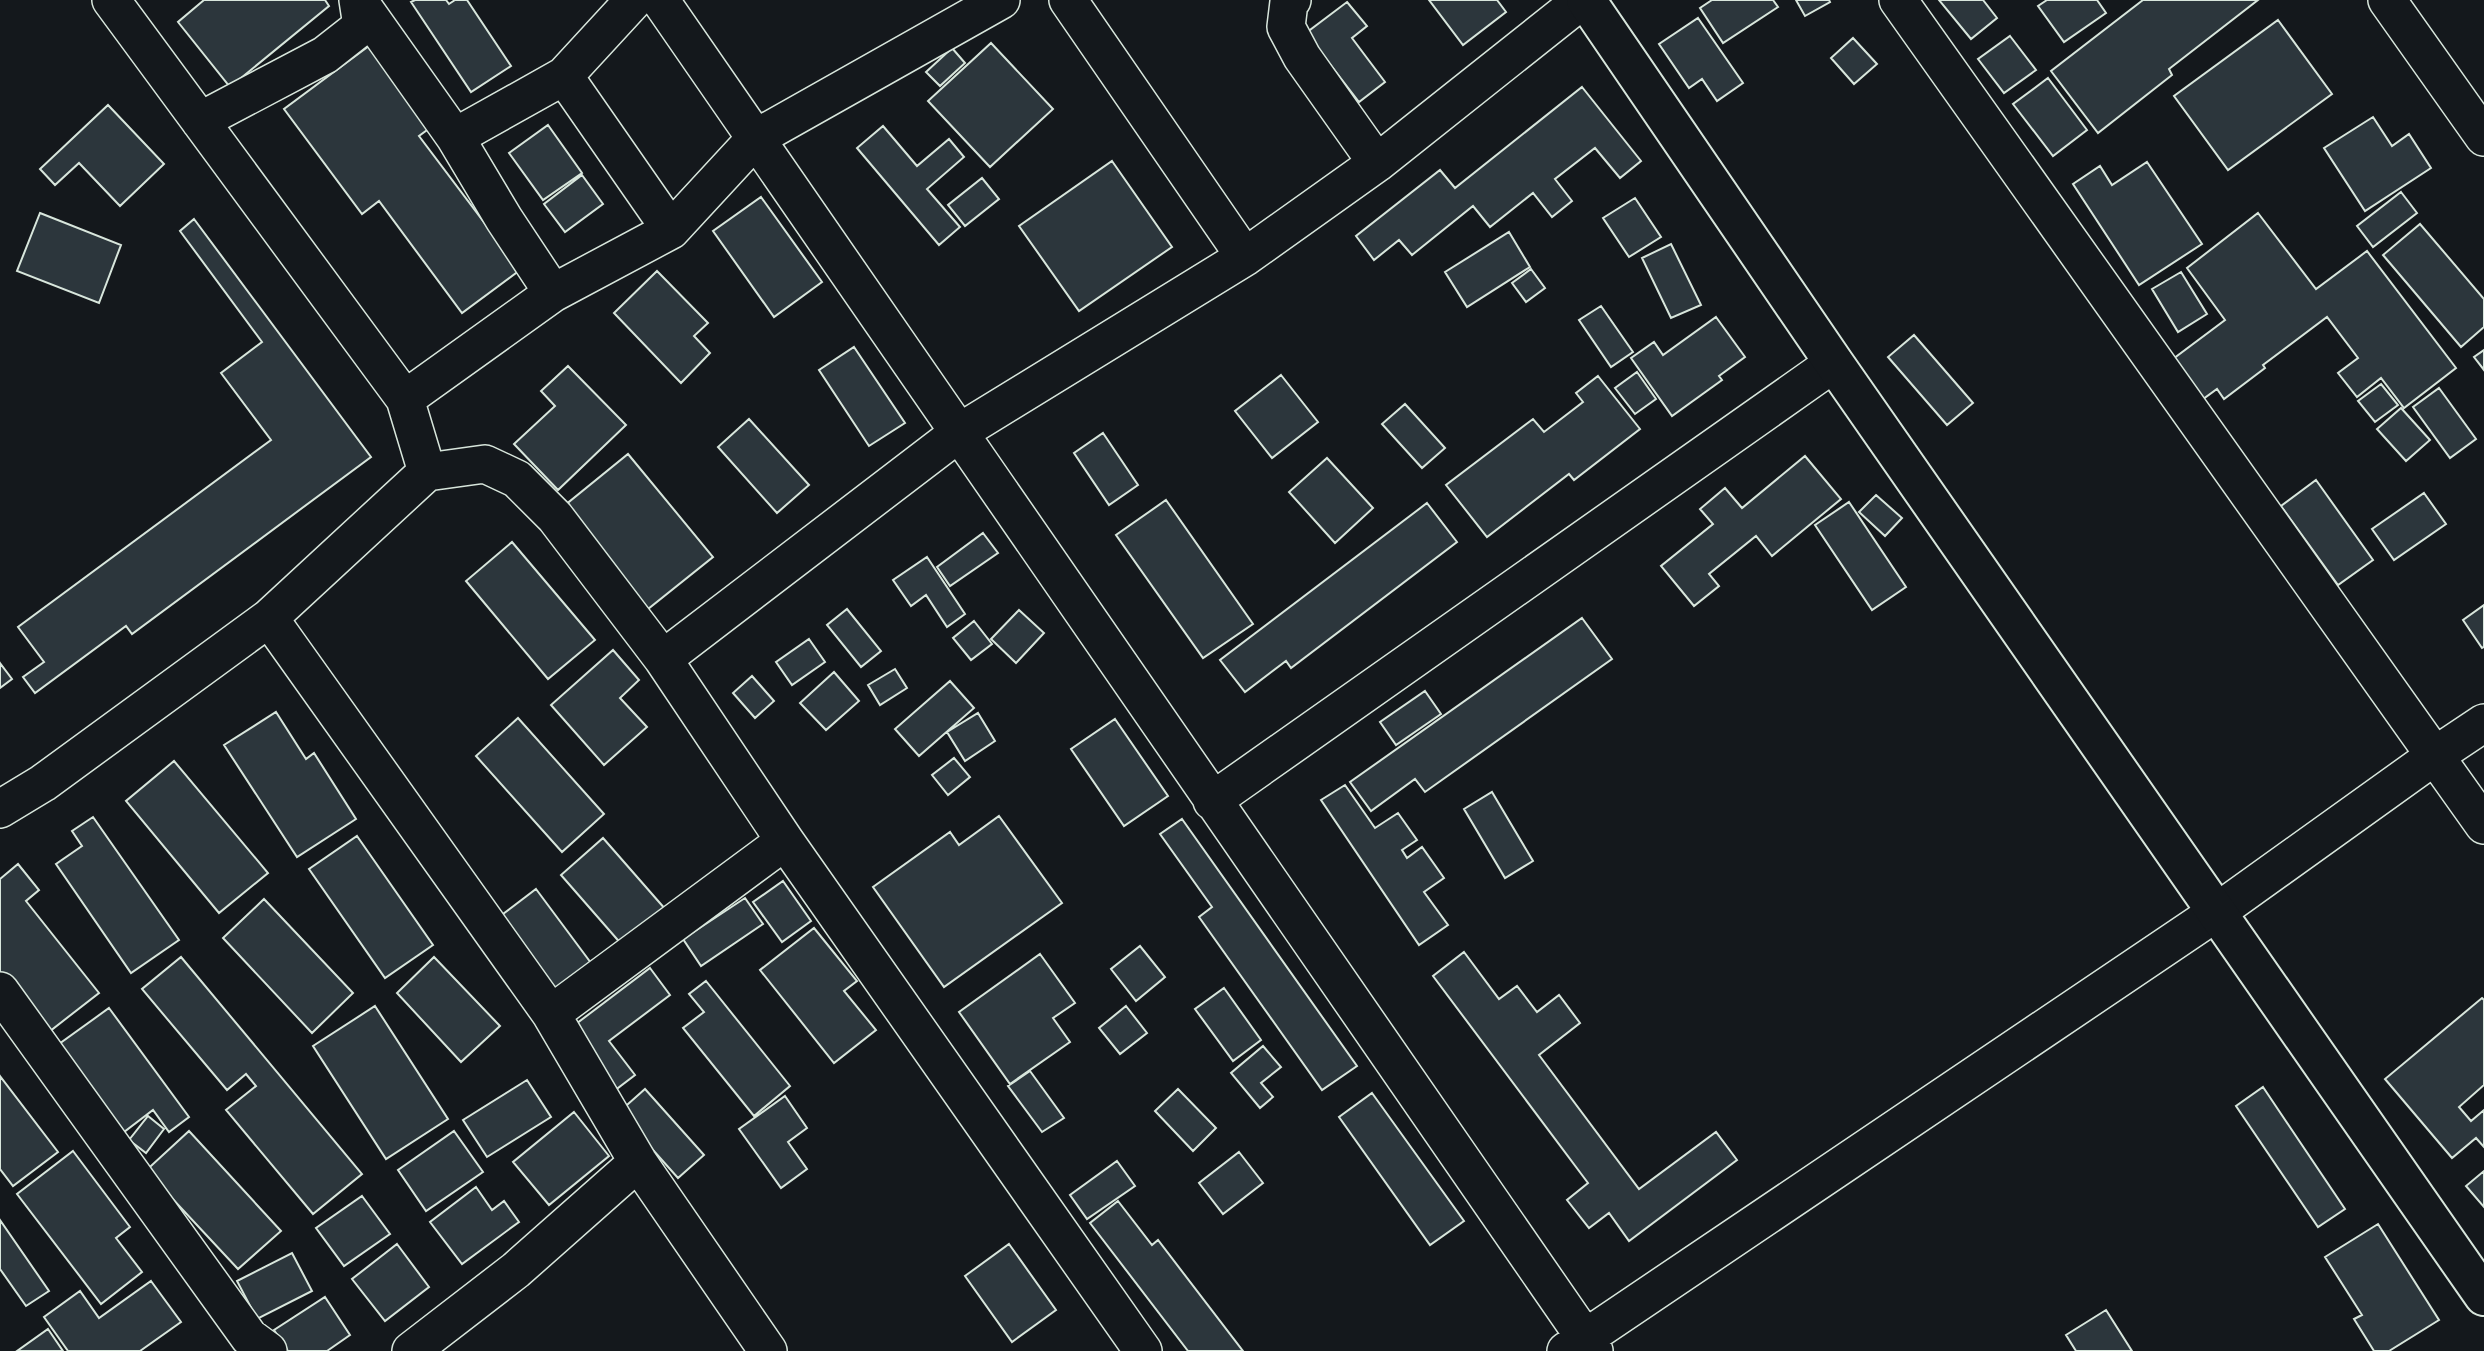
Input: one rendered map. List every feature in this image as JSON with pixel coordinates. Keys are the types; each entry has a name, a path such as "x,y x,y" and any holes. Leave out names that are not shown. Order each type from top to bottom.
{"street":[{"path":"111,0 405,399 427,472"},
{"path":"200,121 325,55 362,26 358,0"},
{"path":"358,0 455,136 504,219 553,293"},
{"path":"455,136 564,76 634,0"},
{"path":"660,0 960,432 1581,1346 2217,912 2484,723"},
{"path":"405,399 553,293 671,230 756,138 1001,0"},
{"path":"1068,0 1245,257"},
{"path":"1292,0 1289,2 1286,27 1302,57 1377,163"},
{"path":"663,659 960,432 1245,257 1377,163 1584,0 2484,1296"},
{"path":"1898,0 2484,825"},
{"path":"2387,0 2484,137"},
{"path":"564,76 671,230"},
{"path":"1212,801 1834,363"},
{"path":"0,809 43,783 269,618 427,472 485,464 517,479 555,517 663,659 785,841 1143,1351"},
{"path":"269,618 551,1014 638,1163 768,1351"},
{"path":"551,1014 785,841"},
{"path":"0,991 250,1346"},
{"path":"411,1351 516,1270 638,1163"}],"building":[{"path":"204,0 325,0 329,6 230,87 178,22"},
{"path":"446,0 449,4 455,0 467,0 511,66 471,92 411,2"},
{"path":"1429,0 1497,0 1506,12 1463,45"},
{"path":"1712,0 1773,0 1778,7 1723,43 1700,8"},
{"path":"1796,0 1829,0 1830,2 1805,16"},
{"path":"1939,0 1983,0 1997,18 1971,39"},
{"path":"2047,0 2097,0 2106,13 2064,42 2038,6"},
{"path":"2143,0 2258,0 2169,69 2172,75 2098,133 2051,71"},
{"path":"1347,2 1367,26 1352,38 1385,82 1359,102 1306,33"},
{"path":"1698,18 1743,83 1717,101 1702,79 1689,88 1659,44"},
{"path":"2278,20 2332,94 2228,170 2174,96"},
{"path":"2010,36 2036,70 2004,93 1978,59"},
{"path":"1853,38 1877,64 1854,84 1831,58"},
{"path":"377,40 438,122 419,136 520,270 462,313 379,201 362,214 284,109"},
{"path":"991,43 1053,109 990,167 928,101"},
{"path":"952,48 965,63 940,86 926,72"},
{"path":"2048,78 2087,130 2053,156 2013,104"},
{"path":"1582,87 1641,161 1620,178 1595,148 1555,179 1572,201 1552,217 1533,193 1490,227 1473,206 1412,255 1399,240 1374,260 1356,236 1440,170 1455,188"},
{"path":"108,105 164,164 120,206 79,163 55,185 40,169"},
{"path":"2373,117 2392,146 2409,134 2431,168 2365,211 2324,148"},
{"path":"548,125 582,173 543,200 509,153"},
{"path":"883,126 917,166 949,139 964,157 927,189 960,227 939,245 857,148"},
{"path":"1112,161 1172,247 1079,311 1019,226"},
{"path":"2147,162 2202,244 2139,285 2073,184 2100,166 2112,185"},
{"path":"582,175 603,204 565,232 544,204"},
{"path":"982,178 999,199 965,226 948,205"},
{"path":"2401,192 2417,213 2373,247 2357,226"},
{"path":"761,197 822,282 774,317 713,231"},
{"path":"1635,198 1661,237 1629,257 1603,218"},
{"path":"40,213 121,245 99,303 17,271"},
{"path":"2258,213 2316,289 2367,251 2456,368 2404,408 2381,378 2357,397 2338,373 2358,358 2327,317 2263,365 2265,368 2224,399 2217,389 2199,402 2169,362 2225,320 2187,268"},
{"path":"194,219 371,457 132,634 126,626 35,693 23,677 44,662 18,627 271,440 221,373 262,342 180,231"},
{"path":"2420,224 2484,299 2484,327 2461,347 2383,255"},
{"path":"1509,232 1530,267 1467,307 1445,272"},
{"path":"1671,244 1701,305 1671,318 1642,258"},
{"path":"1531,269 1545,288 1526,302 1512,283"},
{"path":"657,271 708,323 694,336 710,353 681,383 614,313"},
{"path":"2181,272 2207,314 2178,332 2152,289"},
{"path":"1601,306 1633,352 1611,367 1579,320"},
{"path":"1716,317 1745,357 1719,376 1722,380 1672,416 1631,358 1654,342 1663,355"},
{"path":"1914,335 1973,403 1947,425 1888,357"},
{"path":"854,347 905,423 869,446 819,370"},
{"path":"2484,350 2484,370 2474,357"},
{"path":"568,366 626,425 558,490 514,444 555,406 541,391"},
{"path":"1637,372 1656,399 1635,414 1615,388"},
{"path":"1281,375 1318,422 1272,458 1235,411"},
{"path":"1598,376 1640,429 1574,480 1569,474 1487,537 1446,485 1533,419 1544,432 1583,402 1576,393"},
{"path":"2381,384 2398,405 2375,422 2358,401"},
{"path":"2439,388 2476,439 2450,458 2413,407"},
{"path":"1405,404 1445,448 1422,468 1382,424"},
{"path":"2401,408 2430,440 2406,461 2377,429"},
{"path":"749,419 809,485 777,513 718,447"},
{"path":"1103,433 1138,485 1109,505 1074,453"},
{"path":"628,454 713,557 648,609 564,506"},
{"path":"1805,456 1841,499 1772,556 1756,536 1709,574 1719,586 1694,606 1661,566 1713,524 1700,509 1725,488 1742,508"},
{"path":"1327,458 1373,508 1335,543 1289,492"},
{"path":"2316,480 2373,560 2338,585 2281,506"},
{"path":"2424,493 2446,524 2394,560 2372,529"},
{"path":"1876,495 1902,518 1885,536 1859,512"},
{"path":"1166,500 1253,624 1203,658 1116,535"},
{"path":"1849,502 1906,587 1872,610 1815,525"},
{"path":"1427,503 1457,542 1291,668 1286,661 1245,692 1220,660"},
{"path":"983,533 998,553 950,586 937,567"},
{"path":"512,542 595,640 548,679 466,581"},
{"path":"927,557 965,614 947,627 926,595 911,606 893,580"},
{"path":"2484,605 2484,647 2482,648 2463,620"},
{"path":"847,609 881,651 861,667 827,625"},
{"path":"1019,610 1044,633 1016,663 991,639"},
{"path":"1582,618 1612,659 1425,792 1415,779 1371,811 1350,782"},
{"path":"974,621 992,644 971,660 953,638"},
{"path":"809,639 825,662 792,685 776,662"},
{"path":"613,650 639,680 620,698 647,727 604,765 551,705"},
{"path":"0,663 12,679 0,688"},
{"path":"895,669 907,688 880,705 868,685"},
{"path":"834,672 859,701 826,730 800,703"},
{"path":"752,676 774,701 755,718 733,693"},
{"path":"950,681 974,708 919,756 895,729"},
{"path":"1425,691 1441,714 1396,745 1380,722"},
{"path":"276,712 306,759 314,753 356,819 297,857 224,745"},
{"path":"978,713 995,741 965,761 947,732"},
{"path":"518,718 604,814 562,852 476,756"},
{"path":"1115,719 1168,796 1124,826 1071,749"},
{"path":"954,758 970,777 948,795 932,775"},
{"path":"174,761 268,873 219,913 126,801"},
{"path":"1345,785 1375,828 1398,813 1417,840 1402,850 1407,858 1422,847 1444,878 1424,892 1448,925 1419,945 1321,800"},
{"path":"1492,792 1533,861 1505,878 1464,809"},
{"path":"999,816 1062,903 944,987 873,887 950,832 959,845"},
{"path":"93,817 179,940 131,973 56,864 82,846 72,831"},
{"path":"1182,819 1357,1066 1322,1090 1199,917 1212,907 1160,834"},
{"path":"357,836 433,945 385,978 309,869"},
{"path":"603,838 666,910 623,946 561,875"},
{"path":"18,864 39,890 26,901 99,993 45,1035 0,978 0,879"},
{"path":"783,881 811,921 782,942 753,902"},
{"path":"536,889 591,963 545,996 491,923"},
{"path":"745,898 763,924 701,966 683,939"},
{"path":"264,899 353,993 312,1033 223,938"},
{"path":"814,928 857,981 844,991 876,1030 834,1063 760,970"},
{"path":"1140,946 1165,977 1136,1001 1111,969"},
{"path":"1464,952 1499,999 1517,986 1537,1012 1559,995 1580,1023 1539,1055 1639,1189 1716,1132 1737,1160 1629,1241 1609,1213 1589,1228 1567,1200 1588,1183 1433,976"},
{"path":"1040,954 1075,1003 1053,1018 1070,1042 1010,1084 959,1012"},
{"path":"181,957 362,1174 313,1214 226,1110 256,1086 246,1074 227,1090 142,989"},
{"path":"434,957 500,1026 461,1062 397,993"},
{"path":"650,968 670,995 609,1041 635,1075 614,1091 568,1030"},
{"path":"706,981 790,1086 754,1116 683,1028 704,1012 689,994"},
{"path":"1224,988 1261,1040 1233,1061 1195,1009"},
{"path":"2482,998 2484,1085 2459,1107 2471,1121 2484,1110 2484,1147 2476,1138 2452,1158 2385,1079"},
{"path":"375,1006 448,1119 386,1159 313,1046"},
{"path":"1126,1006 1147,1033 1120,1054 1099,1028"},
{"path":"109,1008 189,1117 169,1132 153,1110 124,1132 59,1044"},
{"path":"1263,1046 1281,1067 1261,1083 1273,1097 1260,1108 1231,1073"},
{"path":"1030,1071 1064,1118 1042,1132 1008,1086"},
{"path":"0,1076 58,1152 13,1186 0,1169"},
{"path":"527,1080 551,1117 487,1157 463,1120"},
{"path":"2263,1087 2345,1209 2318,1227 2236,1106"},
{"path":"645,1089 704,1155 678,1178 619,1112"},
{"path":"1178,1089 1216,1128 1193,1151 1155,1111"},
{"path":"1372,1093 1464,1221 1430,1245 1339,1117"},
{"path":"785,1096 807,1128 788,1142 807,1169 781,1188 739,1129"},
{"path":"574,1112 609,1156 549,1205 513,1162"},
{"path":"148,1116 164,1129 146,1153 129,1140"},
{"path":"189,1131 281,1231 238,1269 169,1195 140,1176"},
{"path":"454,1131 483,1172 426,1211 398,1170"},
{"path":"73,1151 130,1227 116,1238 142,1272 101,1304 17,1194"},
{"path":"1239,1152 1263,1183 1223,1214 1199,1183"},
{"path":"1117,1161 1135,1186 1087,1219 1070,1195"},
{"path":"2484,1171 2484,1207 2466,1186"},
{"path":"476,1187 492,1210 504,1201 519,1222 462,1264 430,1222"},
{"path":"362,1196 390,1234 344,1266 316,1228"},
{"path":"1118,1201 1152,1245 1158,1240 1243,1351 1188,1351 1090,1223"},
{"path":"0,1220 49,1291 26,1306 0,1269"},
{"path":"2378,1224 2439,1320 2389,1351 2374,1351 2354,1319 2362,1315 2325,1257"},
{"path":"397,1244 429,1287 385,1321 352,1279"},
{"path":"1009,1244 1056,1310 1012,1342 965,1276"},
{"path":"292,1253 312,1291 257,1319 237,1281"},
{"path":"151,1281 181,1322 140,1351 68,1351 44,1317 80,1291 99,1318"},
{"path":"325,1297 350,1335 327,1351 288,1351 274,1330"},
{"path":"2106,1310 2132,1351 2076,1351 2066,1335"},
{"path":"48,1329 63,1351 17,1351"}]}
